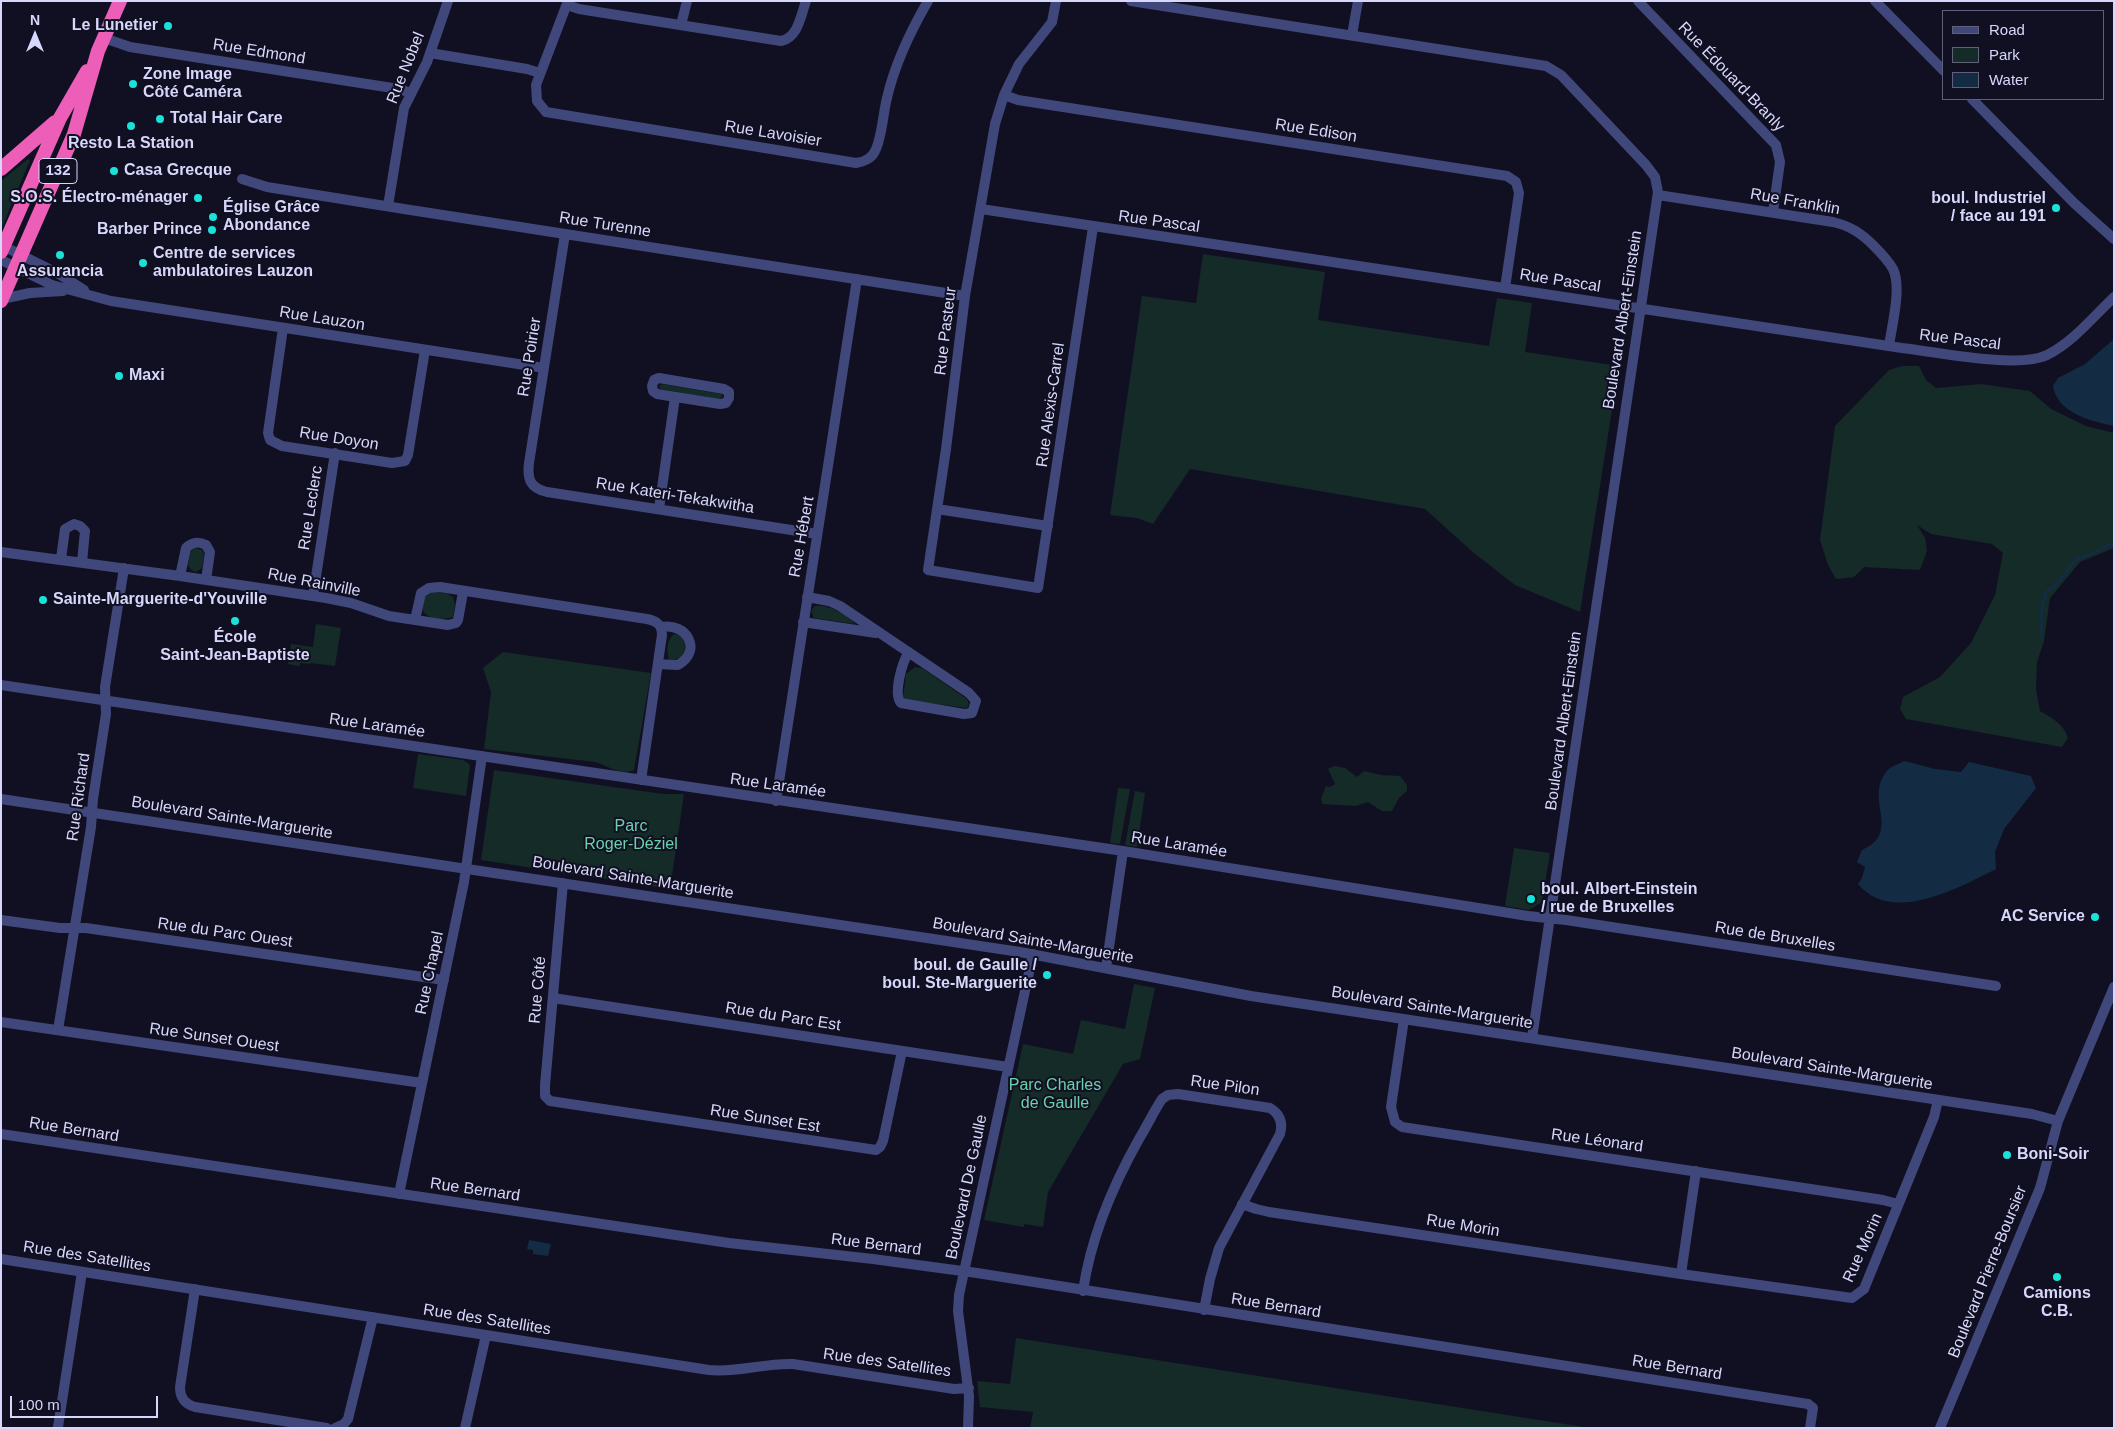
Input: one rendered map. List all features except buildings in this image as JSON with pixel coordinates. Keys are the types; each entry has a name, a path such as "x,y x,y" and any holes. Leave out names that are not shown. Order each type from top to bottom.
{"highway":[{"name":"132","path":"2,248 60,118 101,45 120,1"},
{"name":"132","path":"2,300 74,134 101,45"},
{"path":"1,169 60,118"}],"street":[{"name":"Rue Nobel","path":"388,206 404,108 430,53 448,1"},
{"path":"681,25 687,1"},
{"path":"567,3 579,9 785,40 794,34 806,1"},
{"name":"Rue Lavoisier","path":"567,3 540,73 536,96 542,109 550,114 859,163 866,160 875,151 895,68 907,38 928,1"},
{"name":"Rue Pasteur","path":"1038,588 928,570 965,296 995,124 1004,95 1023,58 1052,22 1056,1"},
{"name":"Boulevard Albert-Einstein","path":"1131,1 1534,63 1551,68 1561,75 1646,165 1658,183 1658,195 1532,1038"},
{"path":"1352,35 1358,1"},
{"name":"Rue Édouard-Branly","path":"1638,1 1776,145 1780,162 1773,212"},
{"path":"1875,1 1942,69"},
{"name":"Rue Edmond","path":"101,45 130,47 398,89 410,93"},
{"path":"430,53 540,73"},
{"name":"Rue Edison","path":"1004,95 1018,100 1507,176 1516,182 1519,193 1505,288"},
{"path":"1973,100 2074,203 2114,239"},
{"name":"Rue Turenne","path":"242,179 267,187 965,296"},
{"name":"Rue Franklin","path":"1658,195 1833,222 1846,226 1867,239 1889,263 1896,277 1897,291 1889,346"},
{"name":"Rue Pascal","path":"981,210 1889,346 2011,361 2036,360 2046,356 2064,344 2114,297"},
{"name":"Rue Alexis-Carrel","path":"1038,588 1093,227"},
{"name":"Rue Poirier","path":"531,483 528,470 564,234"},
{"path":"2,248 19,261"},
{"path":"1,260 19,261"},
{"name":"Rue Lauzon","path":"19,261 52,285 122,303 544,368"},
{"name":"Rue Lauzon","path":"19,261 59,274 95,297"},
{"name":"Rue Hébert","path":"776,800 857,279"},
{"path":"2,300 30,293 71,290"},
{"name":"Rue Doyon","path":"283,328 268,437 273,443 278,445 392,463 405,461 410,451 425,350"},
{"path":"662,378 720,388 727,390 730,394 726,403 720,404 675,397 654,393 652,389 654,380 662,378"},
{"path":"659,509 675,397"},
{"name":"Rue Leclerc","path":"312,596 335,453"},
{"name":"Rue Kateri-Tekakwitha","path":"531,483 537,490 546,492 817,534"},
{"path":"937,509 1048,526"},
{"path":"61,559 66,529 74,524 80,526 85,531 82,562"},
{"path":"180,576 186,548 193,542 200,543 206,545 210,552 206,580"},
{"name":"Rue Rainville","path":"1,552 312,596 351,603 382,614 448,625 456,623 463,592"},
{"name":"Rue Richard","path":"58,1030 106,714 105,687 124,568"},
{"path":"415,620 419,597 425,590 440,587 647,619 658,623 662,635 641,780"},
{"path":"807,596 835,603 880,634 909,652 974,696 976,705 972,713 964,714 901,704 898,696 900,676 903,662 909,652"},
{"path":"803,622 880,634"},
{"path":"658,664 678,665 688,657 691,646 687,636 678,628 668,626 661,628"},
{"name":"Rue Laramée","path":"1,685 1124,852 1550,919"},
{"name":"Rue Chapel","path":"399,1194 466,868 482,756"},
{"name":"Boulevard Sainte-Marguerite","path":"1,800 92,812 1033,954 1251,996 2040,1115 2058,1122"},
{"path":"1106,968 1124,852"},
{"name":"Rue Côté","path":"547,1099 544,1085 563,883"},
{"name":"Rue de Bruxelles","path":"1550,919 1996,986"},
{"name":"Rue du Parc Ouest","path":"1,920 60,928 86,928 444,980"},
{"name":"Boulevard De Gaulle","path":"968,1428 968,1388 958,1311 964,1272 1033,954"},
{"name":"Boulevard Pierre-Boursier","path":"1940,1428 2040,1188 2058,1122 2114,987"},
{"name":"Rue du Parc Est","path":"553,998 1008,1067"},
{"name":"Rue Léonard","path":"1404,1019 1391,1102 1392,1117 1402,1127 1883,1200 1898,1204"},
{"name":"Rue Sunset Ouest","path":"1,1022 422,1083"},
{"name":"Rue Sunset Est","path":"547,1099 557,1103 876,1150 883,1141 902,1051"},
{"name":"Rue Pilon","path":"1083,1291 1091,1250 1105,1208 1123,1168 1165,1096 1178,1094 1264,1107 1278,1114 1281,1124 1278,1139 1242,1204 1218,1253 1210,1279 1204,1310"},
{"name":"Rue Morin","path":"1242,1204 1269,1212 1852,1298 1864,1289 1934,1117 1938,1100"},
{"name":"Rue Bernard","path":"1,1134 736,1244 857,1257 964,1272 1808,1404 1812,1408 1810,1428"},
{"path":"1681,1274 1696,1171"},
{"name":"Rue des Satellites","path":"1,1259 715,1371 792,1364 954,1389 968,1388"},
{"path":"58,1427 82,1272"},
{"path":"195,1290 180,1387 181,1395 185,1402 195,1407 327,1428"},
{"path":"335,1428 344,1424 348,1419 372,1317"},
{"path":"465,1428 486,1335"}],"green space":[{"path":"28,159 30,160 1,230 1,181"},
{"path":"1203,254 1325,272 1318,320 1489,346 1497,298 1532,303 1525,352 1619,366 1580,612 1515,585 1474,553 1425,509 1190,469 1153,524 1137,518 1110,515 1142,296 1196,303"},
{"path":"1902,366 1919,366 1926,380 1936,388 1981,384 2030,391 2051,409 2086,426 2114,433 2114,548 2080,562 2050,598 2044,641 2037,662 2036,690 2040,711 2057,722 2066,733 2068,738 2062,747 1906,719 1900,709 1903,697 1940,677 1971,643 1995,595 2003,553 1992,544 1931,534 1917,525 1925,538 1927,551 1920,570 1864,567 1854,577 1836,579 1828,565 1820,540 1835,426 1889,370"},
{"path":"662,384 721,394 723,396 719,399 660,389 659,386"},
{"path":"195,548 202,550 204,555 202,568 196,572 191,570 188,565 190,552"},
{"path":"433,592 446,593 453,597 455,604 453,617 445,619 436,618 425,613 423,610 424,597"},
{"path":"815,606 837,611 855,624 814,618 811,611"},
{"path":"316,624 341,628 335,666 311,663 300,663 299,666 288,664 291,644 313,647"},
{"path":"674,634 683,639 685,649 680,657 669,659 668,646"},
{"name":"Parc Roger-Déziel","path":"503,652 651,673 634,770 624,772 595,762 484,749 491,692 483,668"},
{"path":"915,667 922,668 967,699 969,704 967,708 906,700 903,698 906,674"},
{"path":"418,754 463,760 468,763 470,766 466,796 413,788"},
{"path":"1334,766 1345,768 1357,777 1364,771 1381,775 1400,776 1407,785 1407,791 1399,798 1392,811 1382,811 1368,802 1356,806 1323,804 1321,799 1326,786 1330,787 1335,784 1328,769"},
{"name":"Parc Roger-Déziel","path":"494,770 663,794 684,794 670,889 481,860"},
{"path":"1118,788 1130,789 1120,844 1110,843"},
{"path":"1135,791 1145,793 1137,847 1125,845"},
{"path":"1514,848 1550,853 1542,902 1529,910 1505,906"},
{"name":"Parc Charles de Gaulle","path":"1134,984 1155,988 1140,1059 1123,1064 1048,1192 1043,1227 1024,1224 1024,1227 984,1220 1023,1044 1073,1054 1081,1020 1125,1029"},
{"path":"1016,1338 1590,1428 1030,1428 1033,1412 980,1407 977,1381 1010,1384"}],"water":[{"path":"2114,339 2114,426 2086,418 2068,409 2061,403 2053,386 2058,378 2085,364"},
{"path":"1904,761 1935,769 1961,772 1969,762 2031,776 2036,788 2004,829 1995,852 1996,869 1945,893 1907,902 1889,902 1872,896 1858,884 1865,867 1857,862 1862,850 1874,843 1880,834 1882,824 1879,793 1881,782 1889,769"},
{"path":"529,1240 551,1244 548,1256 533,1254 533,1250 527,1249"}],"waterway":[{"path":"2041,636 2042,606 2046,592 2055,586 2076,559 2114,543"}],"place":[{"name":"Le Lunetier","path":"168,26"},
{"name":"Zone Image Côté Caméra","path":"133,84"},
{"name":"Total Hair Care","path":"160,119"},
{"name":"Resto La Station","path":"131,126"},
{"name":"Casa Grecque","path":"114,171"},
{"name":"S.O.S. Électro-ménager","path":"198,198"},
{"name":"boul. Industriel / face au 191","path":"2056,208"},
{"name":"Église Grâce Abondance","path":"213,217"},
{"name":"Barber Prince","path":"212,230"},
{"name":"Assurancia","path":"60,255"},
{"name":"Centre de services ambulatoires Lauzon","path":"143,263"},
{"name":"Maxi","path":"119,376"},
{"name":"Sainte-Marguerite-d'Youville","path":"43,600"},
{"name":"École Saint-Jean-Baptiste","path":"235,621"},
{"name":"boul. Albert-Einstein / rue de Bruxelles","path":"1531,899"},
{"name":"AC Service","path":"2095,917"},
{"name":"boul. de Gaulle / boul. Ste-Marguerite","path":"1047,975"},
{"name":"Boni-Soir","path":"2007,1155"},
{"name":"Camions C.B.","path":"2057,1277"}]}
